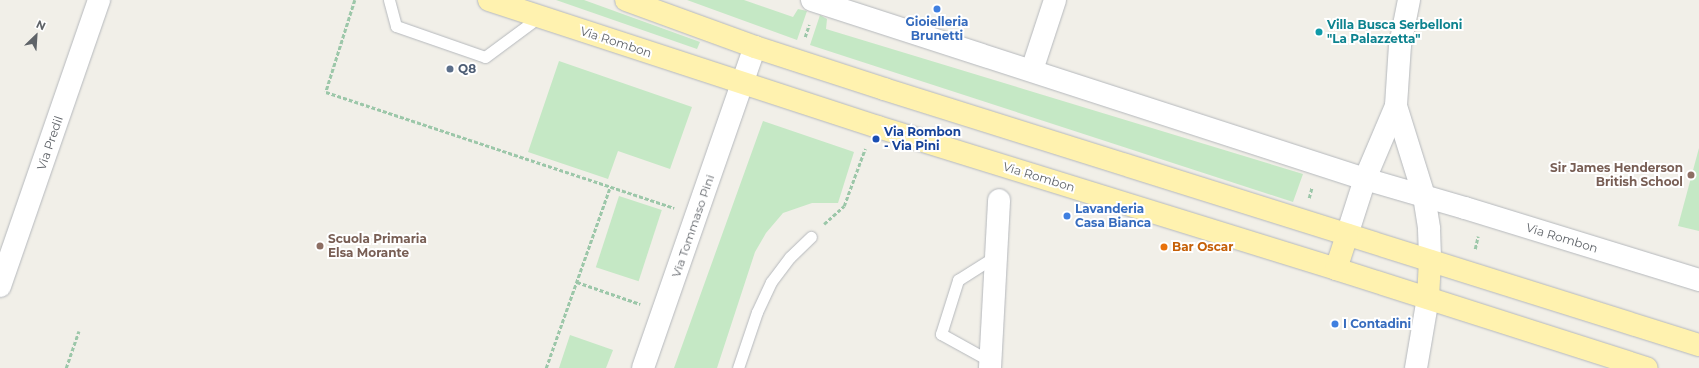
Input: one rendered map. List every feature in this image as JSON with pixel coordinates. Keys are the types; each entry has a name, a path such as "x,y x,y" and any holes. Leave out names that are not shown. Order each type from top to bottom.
{"main road":[{"name":"Via Rombon","path":"489,0 886,130 1336,269 1643,367"},
{"path":"626,0 756,47 1699,345"},
{"path":"1336,269 1347,235"},
{"path":"1428,298 1430,261"}],"street":[{"name":"Via Predil","path":"3,279 99,0"},
{"path":"1032,70 1054,0"},
{"path":"1347,235 1365,179 1396,106 1400,46 1409,0"},
{"name":"Via Rombon","path":"811,10 1032,70 1365,179 1699,280"},
{"path":"743,84 756,47"},
{"name":"Via Tommaso Pini","path":"643,368 743,84"},
{"path":"1396,106 1424,196 1429,228 1430,261"},
{"path":"990,365 999,200"},
{"path":"1416,368 1428,298"}],"lane":[{"path":"389,0 396,26 485,57 539,17"},
{"path":"738,368 757,312 771,282 790,256 811,236"},
{"path":"990,365 941,334 958,280 996,256"}],"path":[{"path":"355,0 326,92 674,208"},
{"path":"804,40 811,10"},
{"path":"811,236 844,206 865,150"},
{"path":"1308,200 1314,180"},
{"path":"546,368 610,187"},
{"path":"577,282 640,304"},
{"path":"66,368 79,331"}],"green space":[{"path":"556,0 584,0 700,42 697,49"},
{"path":"687,0 744,0 793,17 798,9 807,11 797,40"},
{"path":"820,15 827,19 826,29 1303,174 1293,202 810,45"},
{"path":"559,61 692,107 670,169 618,151 608,179 528,152"},
{"path":"763,121 854,152 838,203 812,203 783,213 766,233 755,252 717,368 674,368"},
{"path":"1699,148 1699,231 1678,226"},
{"path":"619,196 662,210 639,281 596,267"},
{"path":"570,335 613,350 606,368 559,368"}],"place":[{"name":"Gioielleria Brunetti","path":"937,9"},
{"name":"Villa Busca Serbelloni \"La Palazzetta\"","path":"1319,32"},
{"name":"Q8","path":"450,69"},
{"name":"Via Rombon - Via Pini","path":"876,139"},
{"name":"Sir James Henderson British School","path":"1691,175"},
{"name":"Lavanderia Casa Bianca","path":"1067,216"},
{"name":"Scuola Primaria Elsa Morante","path":"320,246"},
{"name":"Bar Oscar","path":"1164,247"},
{"name":"I Contadini","path":"1335,324"}]}
